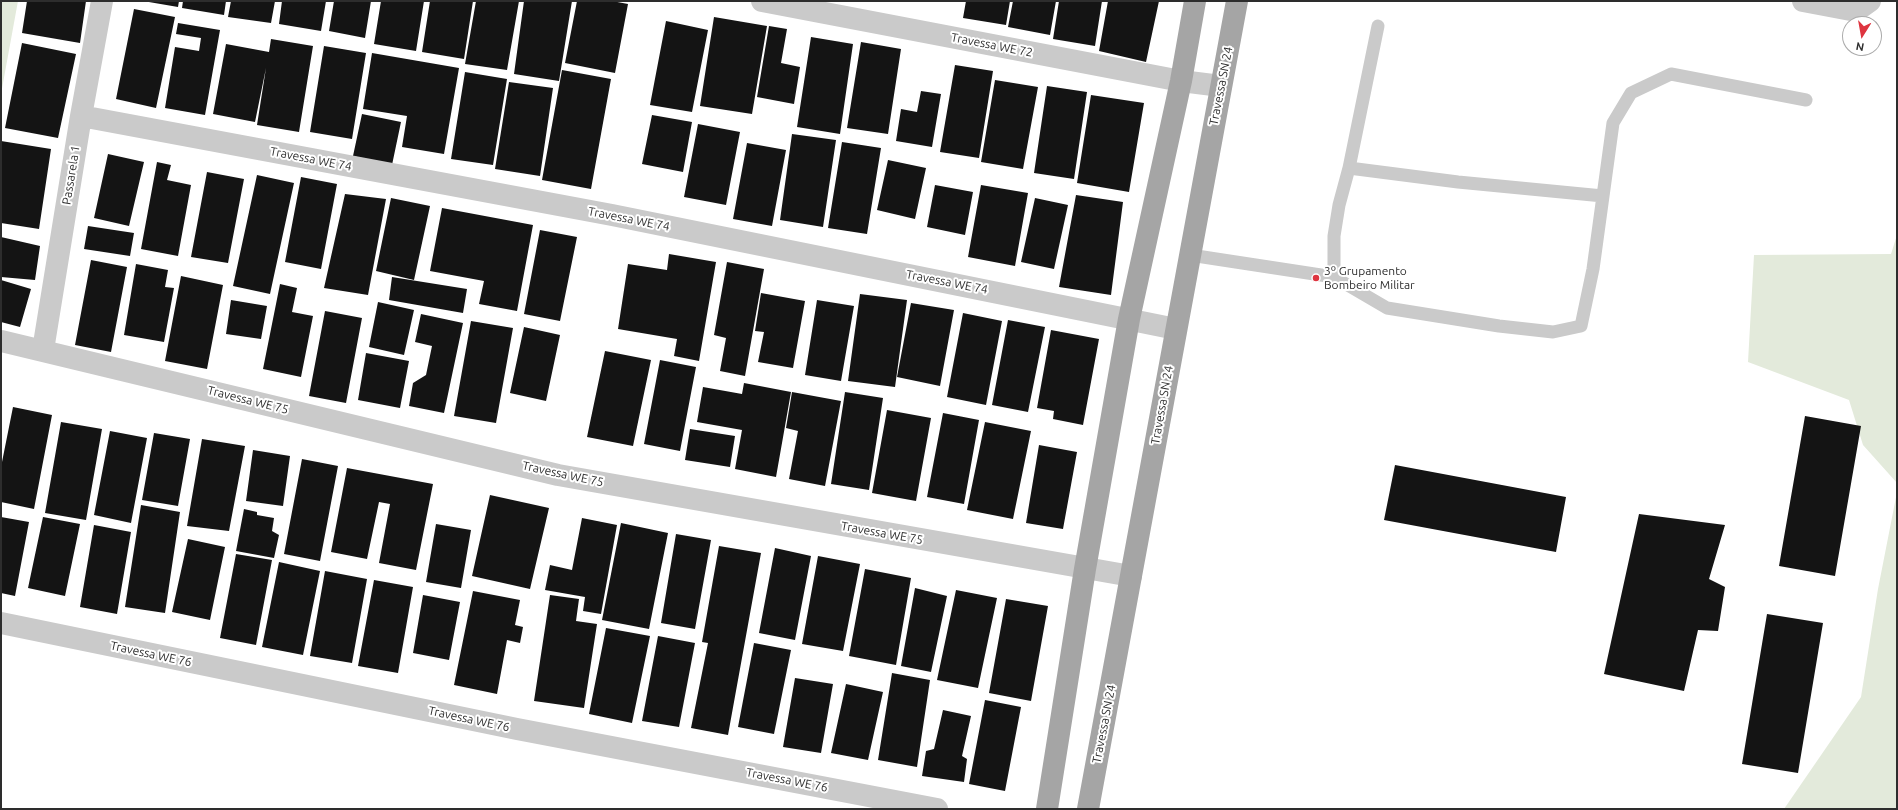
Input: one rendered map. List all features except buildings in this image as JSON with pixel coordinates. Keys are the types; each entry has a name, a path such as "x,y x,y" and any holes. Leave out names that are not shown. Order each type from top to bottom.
{"main road":[{"path":"1047,809 1084,569 1129,319 1181,81 1195,1"},
{"name":"Travessa SN 24","path":"1086,807 1132,576 1237,1"}],"street":[{"name":"Passarela 1","path":"43,350 81,116 102,1"},
{"name":"Travessa WE 72","path":"762,1 1181,81 1221,86"},
{"path":"1803,1 1863,6"},
{"name":"Travessa WE 74","path":"81,116 620,217 1176,329"},
{"name":"Travessa WE 75","path":"1,341 558,475 1084,569 1132,576"},
{"name":"Travessa WE 76","path":"1,623 517,729 937,809"}],"lane":[{"path":"1334,277 1334,236 1339,205 1349,168 1378,26"},
{"path":"1190,255 1283,271 1334,277 1387,308 1499,326 1554,332 1581,326 1593,269 1613,123 1631,93 1671,74 1806,100"},
{"path":"1349,168 1458,182 1603,196"}],"green space":[{"path":"1,1 18,1 1,94"},
{"path":"1897,235 1897,483 1863,445 1849,400 1748,362 1754,255 1891,254"},
{"path":"1897,492 1897,809 1784,809 1861,697 1878,589"}],"place":[{"name":"3º Grupamento Bombeiro Militar","path":"1316,278"}]}
